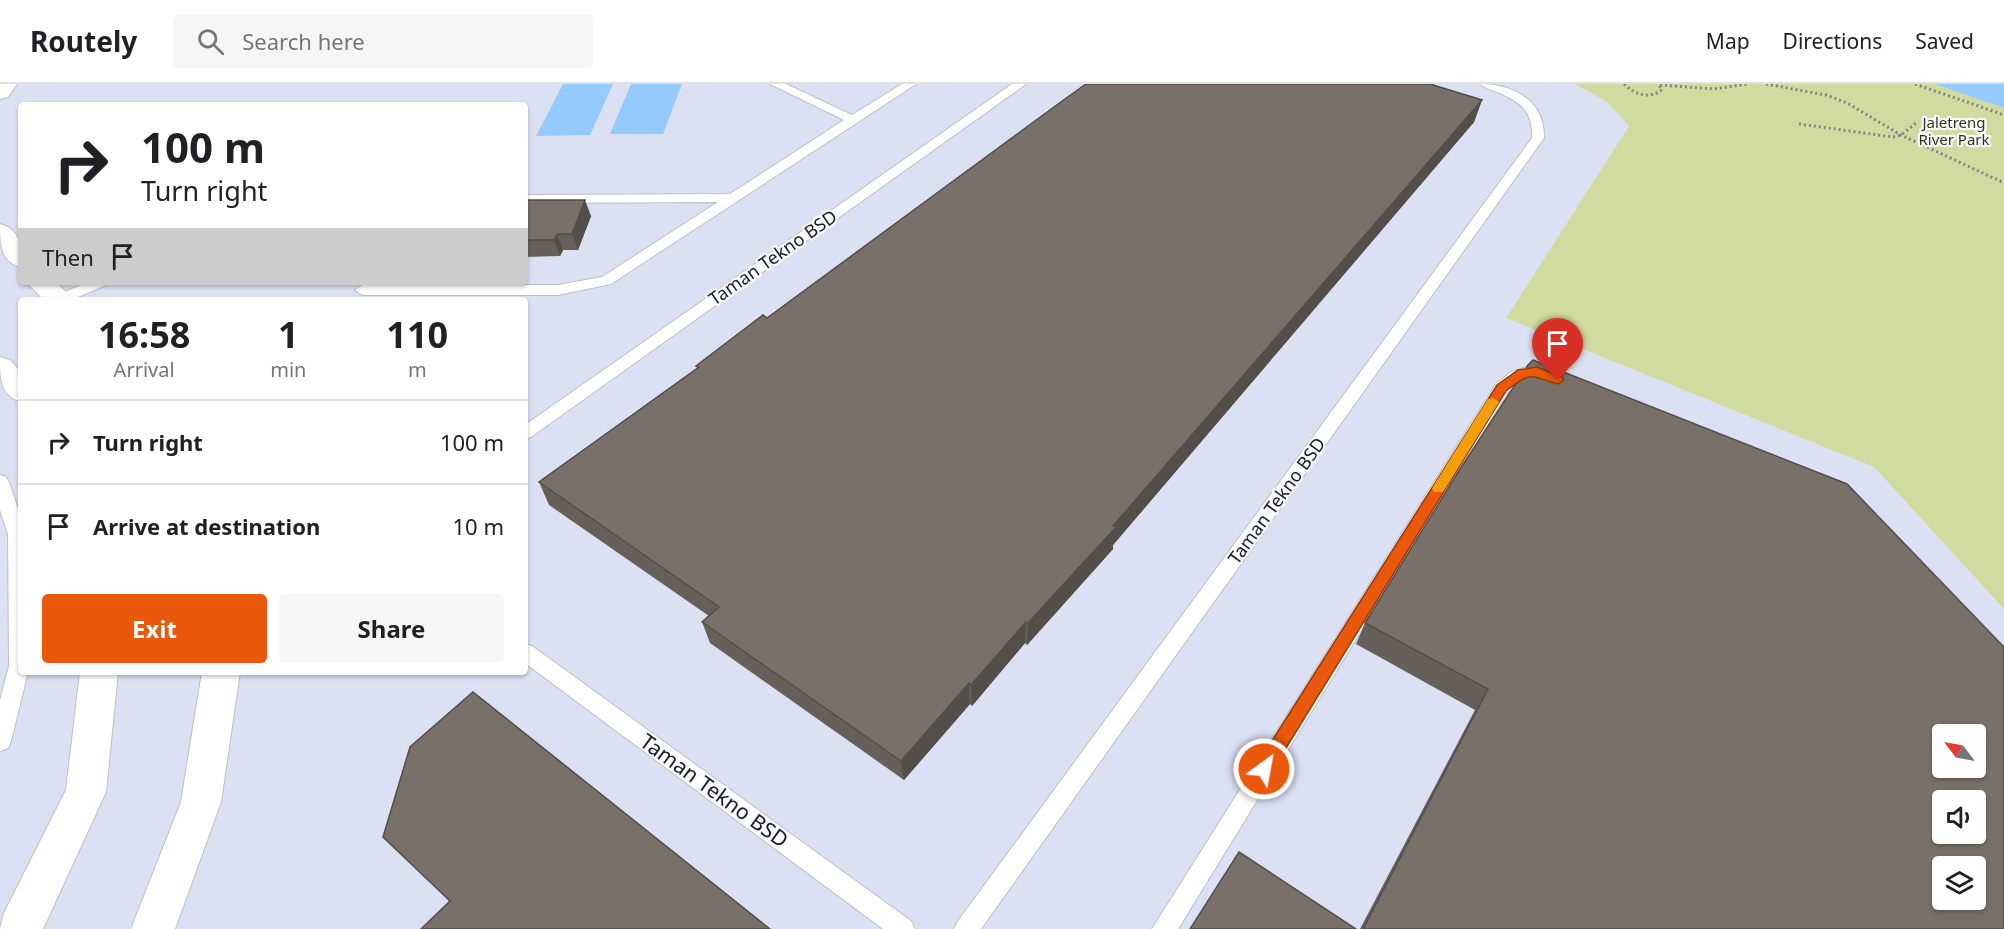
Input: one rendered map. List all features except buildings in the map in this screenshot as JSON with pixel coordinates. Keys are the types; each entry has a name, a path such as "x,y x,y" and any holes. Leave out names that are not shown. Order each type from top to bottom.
{"main road":[{"path":"0,92 6,84"},
{"path":"0,232 18,255"},
{"path":"43,285 57,297"},
{"path":"0,367 18,388"},
{"path":"20,929 86,792 99,675"},
{"path":"153,929 201,802 220,675"}],"lane":[{"path":"776,84 853,120"},
{"path":"362,290 558,290 606,281 910,84"},
{"name":"Taman Tekno BSD","path":"528,431 1020,84"},
{"name":"Taman Tekno BSD","path":"966,929 1538,138 1538,119 1525,104 1500,88 1486,84"},
{"path":"528,199 731,198"},
{"path":"67,297 94,285"},
{"path":"1164,929 1502,388 1522,372 1537,372 1559,381"},
{"path":"0,482 17,534 18,600"},
{"name":"Taman Tekno BSD","path":"528,654 903,929"},
{"path":"0,741 18,670"}],"path":[{"path":"1624,84 1628,90 1649,95 1662,90 1659,85"},
{"path":"1659,85 1705,91 1749,84"},
{"path":"1766,84 1826,96 1847,103 1902,135 2004,183"},
{"path":"1915,84 2004,115"},
{"path":"1799,124 1893,137 1902,135 1916,123"}],"shaded area":[{"path":"0,84 1575,84 1607,102 1629,126 1506,318 1874,467 2004,609 2004,929 0,929"}],"green space":[{"name":"Jaletreng River Park","path":"1575,84 2004,84 2004,609 1874,467 1506,318 1629,126 1607,102"}],"water":[{"path":"563,84 613,84 590,135 536,136"},
{"path":"631,84 682,84 663,134 610,134"},
{"path":"1935,84 2004,84 2004,108"}],"slow traffic":[{"path":"1439,489 1493,402"}],"route":[{"path":"1264,769 1502,388 1511,378 1522,372 1537,372 1558,380"}]}
